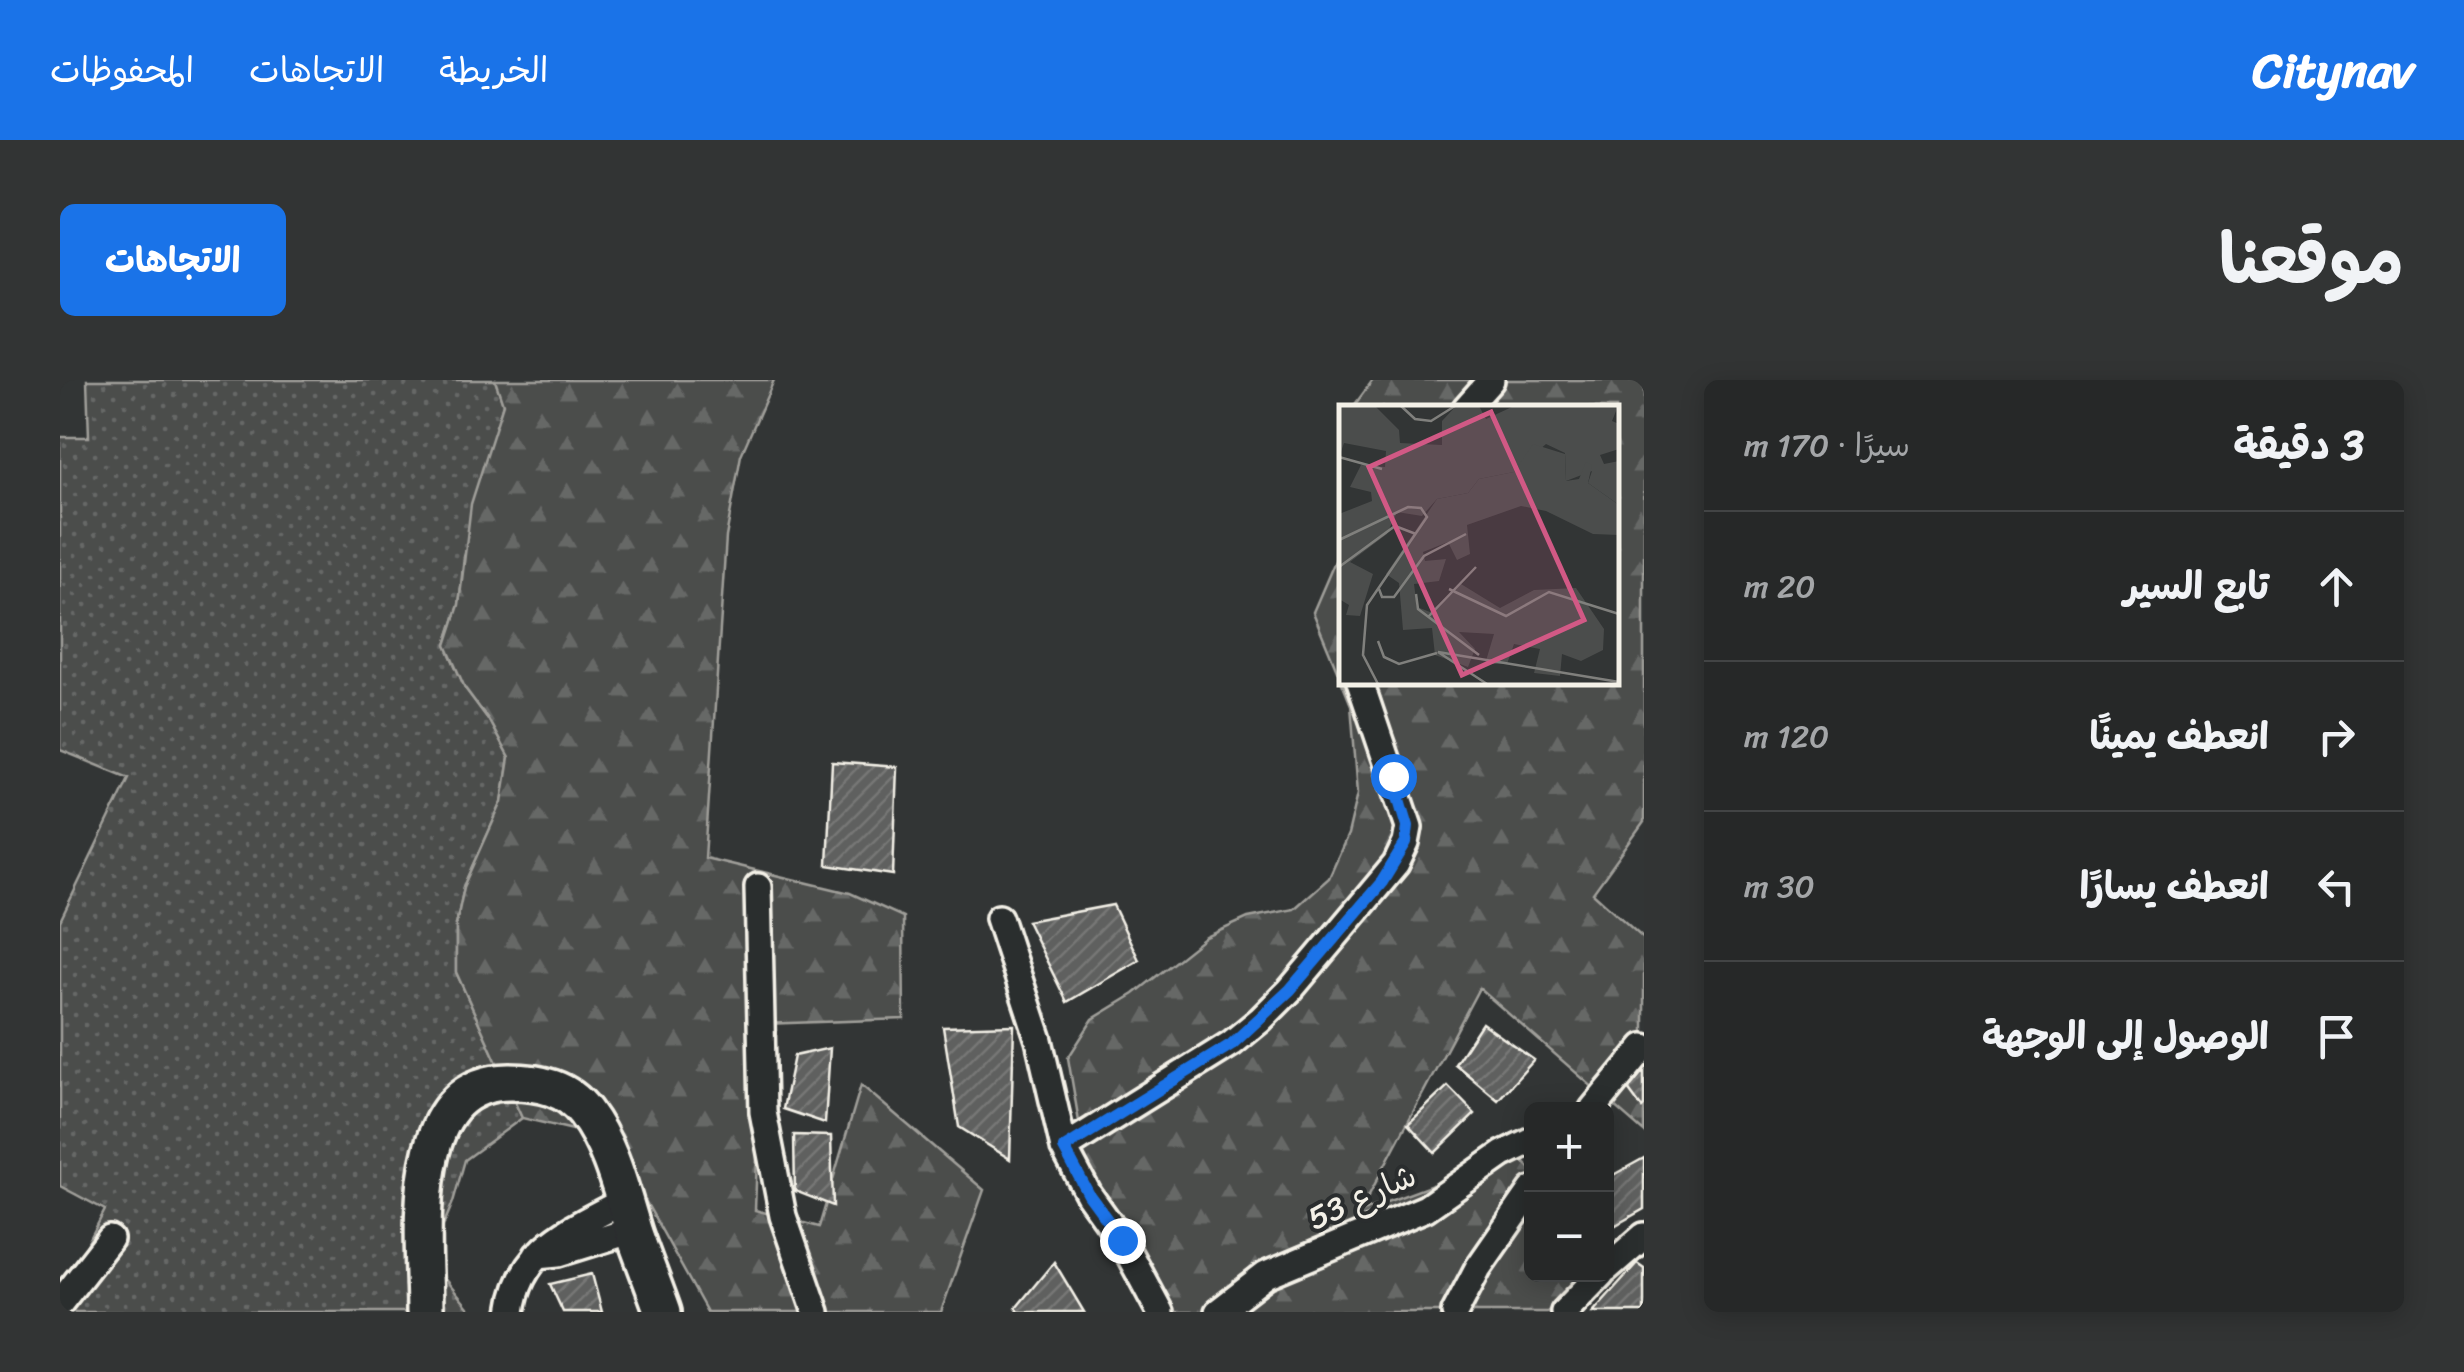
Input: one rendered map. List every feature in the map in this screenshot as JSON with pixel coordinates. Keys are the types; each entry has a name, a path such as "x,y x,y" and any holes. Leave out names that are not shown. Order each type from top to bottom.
{"main road":[{"path":"425,1312 425,1175 438,1128 449,1110 467,1094 493,1082 544,1085 570,1096 597,1129 664,1312"}],"street":[{"path":"1469,405 1490,380"},
{"path":"1064,1148 1232,1044 1290,990 1396,864 1406,843 1408,826 1361,685"},
{"path":"758,887 762,1112 783,1216 816,1312"},
{"path":"999,918 1039,1040 1064,1148 1089,1195 1122,1240 1160,1312"},
{"path":"1600,1102 1644,1047"},
{"name":"شارع 53","path":"1218,1312 1266,1275 1426,1208 1524,1142"},
{"path":"1455,1312 1478,1268 1531,1192"},
{"path":"512,1312 519,1280 536,1255 554,1239 629,1215"},
{"path":"1614,1263 1644,1236"},
{"path":"60,1303 110,1238"},
{"path":"1564,1312 1594,1282"}],"green space":[{"path":"87,380 495,380 503,403 464,556 459,605 446,645 465,688 509,758 502,802 464,887 456,925 456,972 522,1118 465,1160 429,1260 472,1312 60,1312 60,1296 105,1210 60,1186 60,921 129,778 60,750 60,437 89,437"},
{"path":"495,380 774,380 741,455 726,537 705,858 850,893 903,917 904,1019 762,1024 755,1210 819,1227 861,1085 984,1190 941,1312 707,1312 631,1175 573,1130 522,1118 456,972 456,925 464,887 502,802 509,758 465,688 446,645 459,605 471,504 503,404"},
{"path":"1373,380 1644,380 1644,822 1593,893 1644,939 1644,1132 1479,988 1360,1212 1516,1154 1524,1162 1524,1282 1579,1282 1547,1312 1150,1312 1087,1185 1068,1058 1093,1019 1134,994 1206,937 1248,918 1294,909 1329,878 1348,835 1358,793 1351,705 1343,685 1619,685 1619,405 1354,405"},
{"path":"1339,552 1339,675 1313,612"}],"building":[{"path":"832,762 897,767 893,875 827,865"},
{"path":"1113,905 1139,960 1067,1002 1027,921"},
{"path":"1482,1023 1534,1060 1498,1100 1455,1064"},
{"path":"1014,1025 1010,1159 959,1127 943,1027"},
{"path":"830,1048 825,1123 783,1109 794,1056"},
{"path":"1644,1071 1644,1106 1642,1108 1625,1085"},
{"path":"1448,1086 1475,1114 1435,1153 1408,1124"},
{"path":"794,1135 831,1136 833,1206 795,1191"},
{"path":"1644,1158 1644,1209 1614,1226 1614,1192 1614,1175"},
{"path":"1054,1262 1084,1312 1019,1312 1016,1308"},
{"path":"1637,1263 1644,1268 1644,1312 1593,1312"},
{"path":"592,1274 602,1312 563,1312 550,1284"}],"route":[{"path":"1122,1240 1089,1195 1064,1148 1232,1044 1290,990 1396,864 1406,843 1408,826 1393,776"}]}
